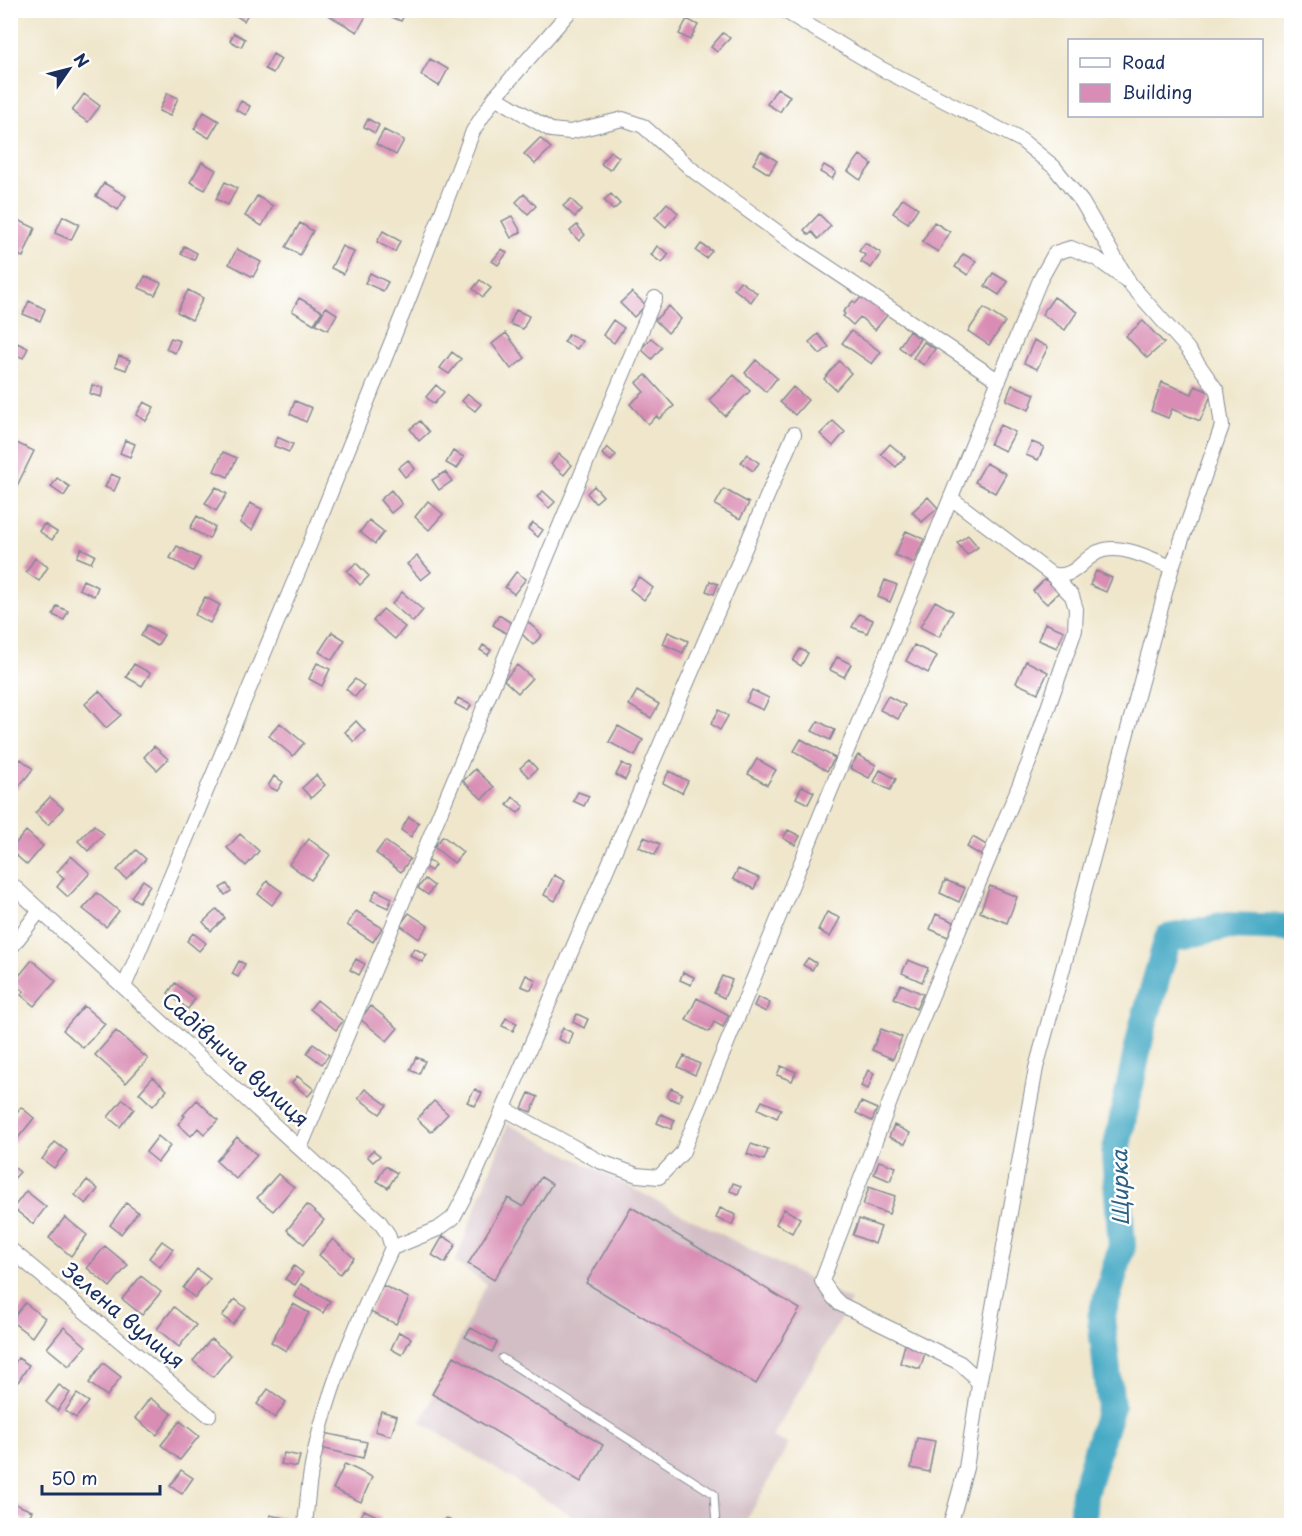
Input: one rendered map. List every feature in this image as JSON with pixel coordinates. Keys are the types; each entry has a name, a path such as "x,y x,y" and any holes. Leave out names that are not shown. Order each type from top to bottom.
{"street":[{"path":"124,987 309,546 408,301 473,131 495,97 571,10"},
{"path":"783,10 880,68 1022,140 1054,167 1082,202 1131,285"},
{"path":"495,97 552,130 570,132 623,119 643,126 695,172 794,244 999,381"},
{"path":"505,1109 599,1161 637,1176 659,1177 682,1153 1040,280 1054,254 1071,248 1097,259 1131,285 1187,348 1217,391 1222,426 1172,567 1036,1068 966,1467 950,1526"},
{"path":"300,1148 655,298"},
{"path":"305,1526 312,1466 329,1402 357,1322 392,1248 438,1229 453,1218 472,1182 794,434"},
{"path":"951,498 1051,574 1072,596 1076,609 1075,630 1029,762 913,1041 822,1281 832,1297 840,1304 960,1364 972,1374 979,1385"},
{"path":"1051,574 1061,576 1070,574 1092,556 1103,550 1113,549 1132,552 1172,567"},
{"name":"Садівнича вулиця","path":"10,883 379,1221 388,1234 392,1248"},
{"path":"10,950 40,910"},
{"name":"Зелена вулиця","path":"10,1249 209,1415"}],"lane":[{"path":"502,1358 714,1494 716,1526"}],"shaded area":[{"path":"508,1124 851,1301 772,1437 789,1444 744,1525 586,1525 421,1422 486,1284 455,1262"}],"building":[{"path":"227,10 250,10 244,21"},
{"path":"326,10 356,10 366,16 357,32 325,13"},
{"path":"395,10 407,10 401,21 392,17"},
{"path":"687,19 698,25 690,40 679,34"},
{"path":"234,33 245,39 241,47 230,41"},
{"path":"723,33 730,38 717,52 711,47"},
{"path":"273,54 281,59 273,73 265,69"},
{"path":"430,59 448,69 439,86 421,75"},
{"path":"777,88 790,96 780,112 767,104"},
{"path":"167,93 178,98 170,116 159,111"},
{"path":"84,94 100,106 88,122 72,111"},
{"path":"241,101 250,106 246,115 236,110"},
{"path":"204,112 219,121 209,138 194,129"},
{"path":"368,119 379,125 375,133 364,127"},
{"path":"384,130 404,140 396,155 376,144"},
{"path":"540,138 551,148 535,164 524,154"},
{"path":"610,151 619,157 610,170 601,164"},
{"path":"761,151 777,161 769,174 753,164"},
{"path":"860,155 872,164 860,180 848,171"},
{"path":"202,162 216,170 205,190 190,182"},
{"path":"824,165 836,172 832,179 820,172"},
{"path":"225,182 237,188 228,205 216,199"},
{"path":"104,183 126,196 118,210 96,196"},
{"path":"524,194 536,206 528,214 516,202"},
{"path":"611,194 620,204 613,210 604,200"},
{"path":"257,196 273,206 262,226 245,216"},
{"path":"903,198 918,208 908,223 893,213"},
{"path":"571,199 582,210 575,217 563,206"},
{"path":"667,203 678,213 666,227 655,217"},
{"path":"819,214 831,226 818,239 812,232 809,235 804,230"},
{"path":"63,216 79,224 71,240 55,233"},
{"path":"512,216 521,232 511,238 502,221"},
{"path":"16,219 35,228 23,257 10,252 10,231"},
{"path":"934,222 950,232 938,252 922,242"},
{"path":"300,223 313,231 300,255 286,247"},
{"path":"577,225 585,235 579,241 570,231"},
{"path":"383,231 400,241 395,252 377,242"},
{"path":"865,243 881,253 871,268 861,262 865,255 859,251"},
{"path":"701,244 712,251 706,258 696,251"},
{"path":"184,246 197,253 194,260 181,254"},
{"path":"342,246 354,252 343,274 331,268"},
{"path":"657,246 669,254 662,263 651,255"},
{"path":"237,249 261,262 253,277 229,264"},
{"path":"502,249 507,253 498,265 492,261"},
{"path":"963,254 976,261 968,275 955,267"},
{"path":"10,266 16,269 10,280"},
{"path":"370,273 388,282 383,291 365,283"},
{"path":"993,273 1008,282 999,295 985,286"},
{"path":"145,276 161,283 155,295 139,288"},
{"path":"480,280 491,288 483,297 473,289"},
{"path":"740,281 757,293 751,302 734,289"},
{"path":"188,290 203,298 192,320 177,312"},
{"path":"632,292 646,305 634,317 620,303"},
{"path":"863,295 889,313 875,330 860,317 853,325 843,316 845,314 843,312 853,301 856,303"},
{"path":"1054,297 1077,312 1065,330 1042,314"},
{"path":"299,298 322,311 314,324 292,311"},
{"path":"29,301 45,309 40,321 23,314"},
{"path":"669,306 681,319 668,333 655,320"},
{"path":"326,307 337,314 328,330 316,324"},
{"path":"984,308 1005,322 989,345 968,331"},
{"path":"516,310 529,316 523,329 510,324"},
{"path":"613,320 624,328 614,343 603,335"},
{"path":"1143,321 1164,343 1147,358 1126,336"},
{"path":"851,331 881,352 872,364 842,343"},
{"path":"909,331 920,339 909,355 899,347"},
{"path":"506,333 525,358 511,369 492,344"},
{"path":"569,334 582,341 577,349 564,342"},
{"path":"818,334 829,347 820,354 809,342"},
{"path":"171,338 180,341 175,353 166,349"},
{"path":"651,338 662,347 652,359 641,349"},
{"path":"1034,340 1048,347 1037,369 1024,363"},
{"path":"924,342 935,349 924,365 913,358"},
{"path":"17,343 28,348 23,358 12,353"},
{"path":"452,352 461,359 449,374 440,368"},
{"path":"119,356 130,360 126,370 115,366"},
{"path":"756,360 777,378 766,392 745,373"},
{"path":"839,361 851,373 836,390 824,379"},
{"path":"646,375 674,406 659,419 657,416 648,424 630,404 644,392 636,383"},
{"path":"734,375 750,391 725,416 709,400"},
{"path":"1162,382 1192,394 1195,386 1212,393 1200,421 1172,409 1168,418 1151,411"},
{"path":"92,385 103,388 101,397 90,394"},
{"path":"436,385 444,392 434,404 426,397"},
{"path":"1012,385 1035,394 1029,410 1006,400"},
{"path":"793,387 808,400 795,415 780,402"},
{"path":"468,394 481,404 475,411 462,401"},
{"path":"295,401 312,408 306,422 290,414"},
{"path":"144,402 154,407 146,421 136,415"},
{"path":"420,421 429,432 419,441 410,429"},
{"path":"833,421 845,432 833,446 820,434"},
{"path":"1000,425 1015,432 1005,451 990,444"},
{"path":"277,437 293,444 289,452 274,446"},
{"path":"10,440 34,451 10,500 12,456"},
{"path":"125,440 135,444 130,457 120,453"},
{"path":"1032,442 1044,447 1038,460 1026,455"},
{"path":"890,444 905,457 896,467 881,454"},
{"path":"607,447 616,455 611,461 602,454"},
{"path":"453,451 464,457 457,469 446,463"},
{"path":"223,452 237,458 228,477 214,471"},
{"path":"559,454 572,465 564,475 551,464"},
{"path":"747,454 759,463 753,471 741,462"},
{"path":"408,460 415,469 405,477 398,468"},
{"path":"986,463 1006,474 995,493 975,482"},
{"path":"445,472 452,481 439,490 432,480"},
{"path":"111,474 120,478 114,491 105,487"},
{"path":"57,478 70,487 64,496 51,487"},
{"path":"594,486 603,496 595,503 587,493"},
{"path":"216,487 227,494 216,511 205,503"},
{"path":"724,489 749,503 740,519 715,505"},
{"path":"391,490 402,504 391,513 380,500"},
{"path":"543,491 555,502 549,508 537,497"},
{"path":"928,497 938,508 922,522 912,512"},
{"path":"428,501 443,514 429,530 415,517"},
{"path":"250,503 262,509 252,530 240,523"},
{"path":"197,516 215,527 209,539 190,528"},
{"path":"369,520 384,532 375,544 360,532"},
{"path":"533,523 543,530 538,537 528,529"},
{"path":"44,524 57,532 52,540 39,531"},
{"path":"906,531 924,539 914,563 895,555"},
{"path":"968,535 978,547 967,555 957,543"},
{"path":"177,546 200,558 193,571 170,558"},
{"path":"81,548 95,555 91,563 77,557"},
{"path":"417,556 431,572 421,580 407,564"},
{"path":"35,558 48,567 39,581 26,572"},
{"path":"356,563 369,576 360,585 347,571"},
{"path":"1096,571 1112,578 1106,592 1090,585"},
{"path":"516,572 526,579 514,594 505,587"},
{"path":"639,577 653,588 644,600 630,589"},
{"path":"1045,579 1059,592 1047,604 1033,591"},
{"path":"83,580 98,587 94,596 79,589"},
{"path":"885,580 897,585 890,602 878,597"},
{"path":"710,581 718,584 714,594 706,591"},
{"path":"402,592 423,610 413,622 392,604"},
{"path":"205,597 220,605 210,623 195,615"},
{"path":"935,601 953,611 939,637 920,627"},
{"path":"57,606 68,611 64,620 53,615"},
{"path":"383,609 405,627 395,639 373,621"},
{"path":"10,614 18,620 10,628"},
{"path":"859,614 873,620 867,633 852,627"},
{"path":"499,615 513,624 507,634 493,625"},
{"path":"527,621 542,635 533,645 518,630"},
{"path":"1045,623 1064,631 1057,648 1038,640"},
{"path":"147,625 164,635 157,646 141,636"},
{"path":"332,632 345,640 332,660 319,652"},
{"path":"668,632 688,641 683,653 663,644"},
{"path":"483,645 491,650 488,655 480,650"},
{"path":"914,645 937,656 928,673 906,661"},
{"path":"800,649 808,653 801,666 793,661"},
{"path":"837,657 851,664 844,677 830,670"},
{"path":"1026,661 1048,672 1038,693 1016,683"},
{"path":"317,663 330,669 322,686 309,679"},
{"path":"134,664 150,673 142,686 126,677"},
{"path":"517,665 532,678 518,693 504,680"},
{"path":"355,679 364,686 355,697 346,689"},
{"path":"752,690 769,698 763,710 746,702"},
{"path":"99,691 121,715 106,728 85,704"},
{"path":"637,691 659,704 651,718 629,705"},
{"path":"888,696 905,705 898,719 880,710"},
{"path":"458,698 471,705 468,711 455,704"},
{"path":"719,710 728,716 720,730 711,724"},
{"path":"356,721 365,731 354,742 345,732"},
{"path":"818,721 835,730 830,740 812,731"},
{"path":"280,723 304,743 293,756 269,736"},
{"path":"618,726 643,740 635,756 609,742"},
{"path":"801,739 835,758 827,771 794,751"},
{"path":"154,746 168,759 157,770 144,757"},
{"path":"858,755 876,765 869,778 850,768"},
{"path":"21,759 33,769 17,789 10,784 10,772"},
{"path":"757,759 776,770 767,785 748,774"},
{"path":"529,760 537,769 529,777 520,768"},
{"path":"622,763 631,768 625,780 616,775"},
{"path":"475,769 494,787 482,799 463,781"},
{"path":"880,770 896,779 890,790 874,782"},
{"path":"669,771 688,781 682,793 663,783"},
{"path":"316,775 325,785 311,798 302,788"},
{"path":"274,776 283,782 277,791 268,786"},
{"path":"802,786 814,792 808,804 796,798"},
{"path":"578,792 589,796 584,806 573,801"},
{"path":"50,797 63,808 48,825 35,813"},
{"path":"513,797 524,806 518,813 507,805"},
{"path":"409,817 419,823 411,837 401,830"},
{"path":"94,825 104,834 88,851 78,841"},
{"path":"788,830 800,836 795,845 783,838"},
{"path":"26,831 43,846 27,865 10,850"},
{"path":"240,834 259,851 246,866 227,848"},
{"path":"443,836 463,852 454,863 434,847"},
{"path":"644,837 660,844 655,855 639,847"},
{"path":"973,837 988,846 982,856 967,847"},
{"path":"309,839 330,855 311,880 289,864"},
{"path":"385,841 410,859 401,872 376,853"},
{"path":"136,850 146,859 126,879 117,870"},
{"path":"71,856 90,873 68,897 57,887 64,878 57,872"},
{"path":"426,859 435,865 431,871 422,865"},
{"path":"738,869 759,878 754,889 733,879"},
{"path":"554,875 565,881 555,901 544,895"},
{"path":"425,879 434,886 428,895 418,888"},
{"path":"143,880 150,885 139,902 131,897"},
{"path":"945,880 965,888 959,902 940,893"},
{"path":"267,881 282,892 272,905 258,894"},
{"path":"227,884 231,891 225,895 220,888"},
{"path":"990,886 1017,897 1007,923 980,912"},
{"path":"376,890 392,898 388,908 371,900"},
{"path":"97,893 119,911 106,927 83,909"},
{"path":"217,909 225,918 211,931 203,922"},
{"path":"356,911 382,928 373,942 347,925"},
{"path":"827,912 840,918 830,937 818,930"},
{"path":"409,913 428,926 419,939 400,925"},
{"path":"936,914 954,922 948,937 930,929"},
{"path":"193,933 206,943 199,951 187,941"},
{"path":"414,948 427,955 422,962 410,955"},
{"path":"808,958 816,963 812,970 803,965"},
{"path":"356,959 365,964 359,975 350,970"},
{"path":"32,960 56,981 34,1006 21,995 24,991 14,982"},
{"path":"908,960 928,968 922,982 902,973"},
{"path":"239,961 245,964 238,977 232,974"},
{"path":"683,972 694,977 691,985 680,980"},
{"path":"526,975 536,980 531,990 521,986"},
{"path":"722,976 732,980 724,998 714,993"},
{"path":"175,983 195,999 188,1009 168,993"},
{"path":"901,984 923,994 916,1009 894,998"},
{"path":"758,997 770,1003 766,1012 754,1006"},
{"path":"697,998 729,1015 723,1027 714,1022 709,1032 686,1020"},
{"path":"317,1000 343,1021 336,1030 310,1009"},
{"path":"84,1006 105,1024 83,1048 63,1030"},
{"path":"371,1006 398,1028 387,1041 360,1019"},
{"path":"577,1014 588,1019 584,1028 573,1022"},
{"path":"506,1018 517,1023 513,1031 502,1026"},
{"path":"563,1028 573,1033 569,1044 558,1039"},
{"path":"881,1029 902,1037 893,1059 872,1050"},
{"path":"116,1031 148,1059 126,1083 95,1055"},
{"path":"313,1044 329,1055 322,1064 307,1053"},
{"path":"684,1056 700,1064 695,1075 678,1067"},
{"path":"416,1057 425,1061 419,1074 410,1070"},
{"path":"781,1066 796,1072 792,1081 777,1075"},
{"path":"868,1070 874,1073 868,1089 861,1086"},
{"path":"297,1076 314,1089 308,1096 292,1083"},
{"path":"153,1077 167,1090 153,1106 139,1093"},
{"path":"671,1088 682,1093 678,1102 667,1097"},
{"path":"365,1089 387,1105 380,1114 358,1098"},
{"path":"475,1089 482,1093 475,1106 467,1102"},
{"path":"529,1093 538,1097 531,1112 522,1108"},
{"path":"123,1099 134,1109 120,1127 108,1117"},
{"path":"197,1100 218,1120 204,1134 198,1128 191,1136 178,1124"},
{"path":"434,1101 448,1114 431,1132 417,1119"},
{"path":"762,1101 781,1109 777,1118 758,1109"},
{"path":"861,1102 877,1109 872,1121 856,1113"},
{"path":"21,1107 34,1118 10,1148 10,1121"},
{"path":"661,1114 675,1120 671,1129 657,1123"},
{"path":"894,1125 910,1133 905,1144 889,1137"},
{"path":"158,1136 170,1146 158,1162 146,1152"},
{"path":"237,1137 257,1155 236,1179 216,1161"},
{"path":"55,1142 67,1151 54,1168 42,1159"},
{"path":"751,1144 768,1150 764,1160 747,1154"},
{"path":"373,1150 380,1156 373,1162 367,1156"},
{"path":"879,1161 896,1167 890,1181 874,1174"},
{"path":"10,1164 20,1172 10,1183"},
{"path":"385,1166 397,1173 388,1188 377,1181"},
{"path":"278,1174 294,1187 273,1211 257,1198"},
{"path":"541,1177 552,1184 494,1280 468,1264 508,1198 523,1207"},
{"path":"87,1180 98,1189 86,1204 75,1195"},
{"path":"733,1183 741,1186 738,1194 730,1191"},
{"path":"869,1187 895,1196 889,1214 863,1205"},
{"path":"26,1191 46,1207 33,1224 13,1208"},
{"path":"126,1203 138,1212 121,1234 110,1225"},
{"path":"307,1205 324,1220 304,1244 287,1230"},
{"path":"631,1207 800,1309 756,1384 586,1283"},
{"path":"720,1208 736,1215 732,1225 716,1218"},
{"path":"784,1209 800,1218 792,1233 776,1224"},
{"path":"65,1217 87,1235 71,1256 49,1238"},
{"path":"859,1219 881,1227 875,1244 853,1235"},
{"path":"443,1236 456,1244 445,1263 432,1255"},
{"path":"333,1239 354,1258 340,1274 319,1255"},
{"path":"162,1241 173,1249 160,1267 149,1258"},
{"path":"105,1246 128,1265 110,1287 87,1268"},
{"path":"294,1266 303,1273 295,1285 285,1279"},
{"path":"197,1269 210,1279 195,1298 183,1288"},
{"path":"141,1276 161,1292 142,1315 122,1299"},
{"path":"301,1284 330,1301 323,1313 294,1296"},
{"path":"382,1285 409,1298 396,1324 370,1312"},
{"path":"235,1299 246,1308 233,1324 222,1316"},
{"path":"25,1303 45,1318 32,1337 11,1321"},
{"path":"293,1304 309,1313 286,1351 271,1342"},
{"path":"174,1307 196,1325 179,1347 157,1329"},
{"path":"64,1327 86,1346 69,1366 47,1348"},
{"path":"471,1328 497,1342 492,1352 465,1337"},
{"path":"399,1332 411,1338 402,1355 391,1349"},
{"path":"211,1339 231,1355 213,1377 193,1361"},
{"path":"905,1344 926,1350 920,1369 900,1363"},
{"path":"454,1356 603,1445 581,1482 432,1394"},
{"path":"18,1358 29,1365 18,1382 10,1377 10,1370"},
{"path":"103,1363 121,1377 107,1396 89,1383"},
{"path":"59,1385 70,1393 57,1411 46,1402"},
{"path":"268,1389 286,1402 275,1418 257,1404"},
{"path":"77,1394 89,1402 76,1418 65,1411"},
{"path":"150,1398 172,1414 157,1435 135,1418"},
{"path":"381,1411 397,1416 391,1436 375,1431"},
{"path":"180,1421 199,1436 180,1460 161,1445"},
{"path":"324,1433 367,1442 363,1458 321,1448"},
{"path":"917,1438 935,1441 929,1472 911,1468"},
{"path":"284,1453 300,1456 297,1467 281,1464"},
{"path":"345,1464 372,1477 361,1502 333,1489"},
{"path":"181,1470 193,1478 182,1494 170,1486"},
{"path":"10,1502 32,1511 27,1521 10,1514"},
{"path":"364,1510 381,1518 377,1526 370,1526 359,1520"},
{"path":"270,1515 297,1521 296,1526 268,1524"},
{"path":"446,1518 459,1526 441,1526"}],"waterway":[{"name":"Щирка","path":"1082,1526 1084,1493 1111,1406 1101,1318 1122,1246 1115,1155 1142,1029 1168,938 1227,926 1292,928"}]}
